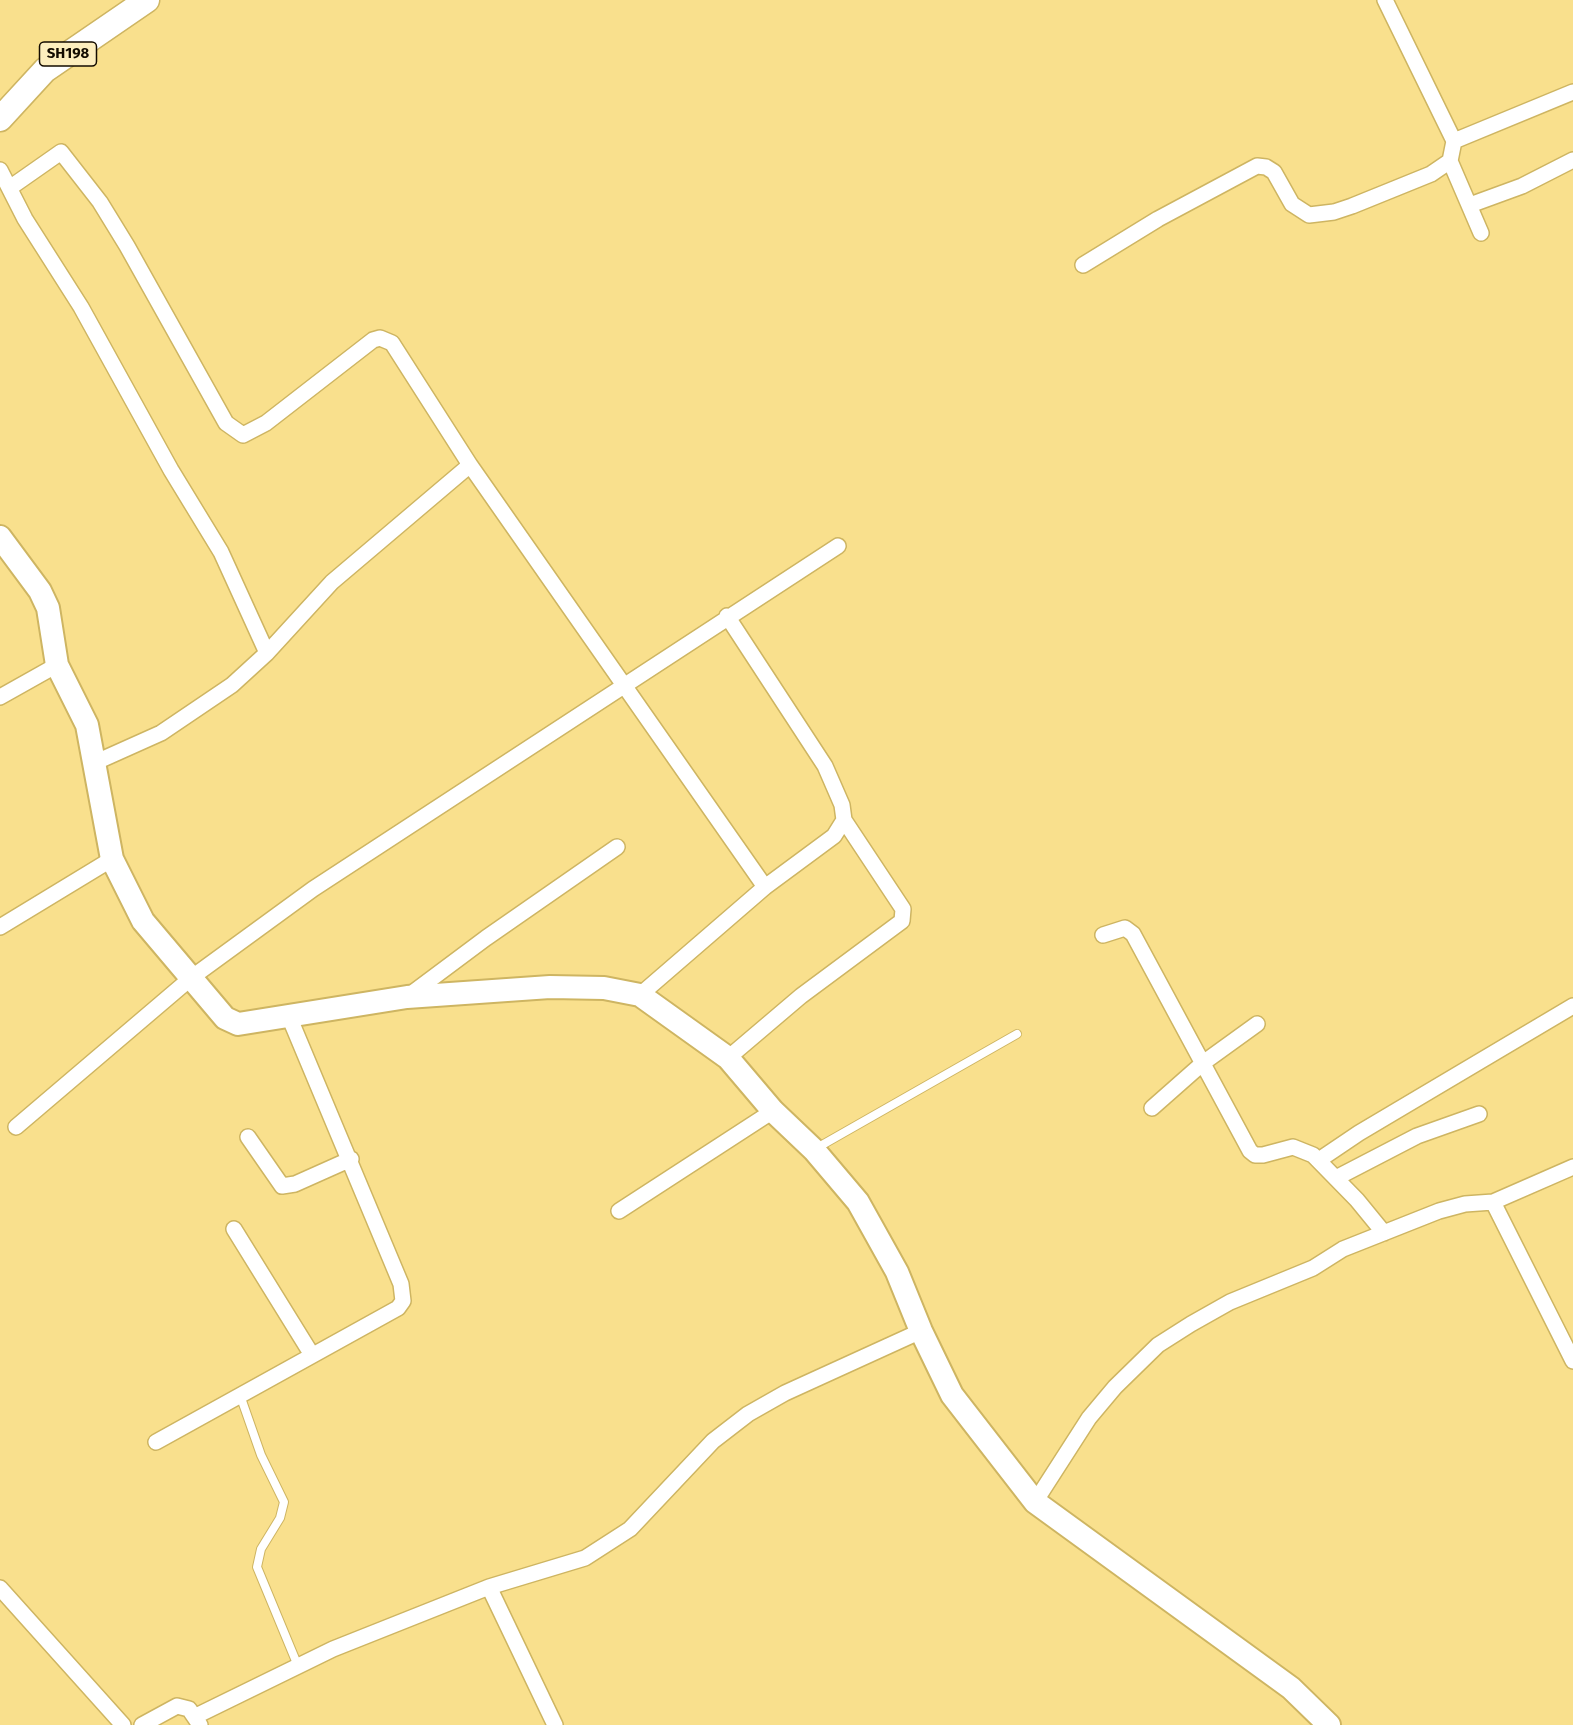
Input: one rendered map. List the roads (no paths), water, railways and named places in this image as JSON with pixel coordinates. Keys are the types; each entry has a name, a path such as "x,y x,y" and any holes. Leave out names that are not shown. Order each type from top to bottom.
{"main road":[{"name":"SH198","path":"0,119 45,70 147,0"}],"street":[{"path":"1385,0 1454,141 1450,161 1481,233"},
{"path":"1454,141 1573,92"},
{"path":"11,187 62,152 100,202 153,289 206,392 226,423 234,431 243,435 252,432 365,345 373,340 385,339 399,352 470,465 765,887"},
{"path":"1470,205 1522,186 1573,160"},
{"path":"1083,265 1167,214 1257,166 1266,166 1274,172 1292,204 1309,215 1334,212 1352,206 1431,174 1450,161"},
{"path":"0,170 11,187 25,219 81,307 159,450 221,552 267,653"},
{"path":"94,763 183,719 232,685 267,653 332,582 470,465"},
{"path":"0,537 40,591 48,608 57,665 87,724 112,859 143,921 225,1018 238,1024 288,1014 406,997 550,987 604,988 639,995 728,1058 773,1111 814,1150 858,1202 897,1272 951,1395 1035,1502 1290,1688 1329,1725"},
{"path":"16,1127 191,978 313,889 625,686 727,616 838,546"},
{"path":"727,616 825,766 842,805 844,820 903,909 902,921 801,996 728,1058"},
{"path":"0,697 57,665"},
{"path":"639,995 765,887 834,836 844,820"},
{"path":"406,997 617,847"},
{"path":"0,927 112,859"},
{"path":"1103,935 1125,928 1133,934 1250,1151 1256,1155 1263,1155 1300,1148 1336,1178 1383,1233"},
{"path":"1318,1161 1359,1133 1573,1006"},
{"path":"156,1442 398,1308 403,1301 401,1284 351,1159 288,1014"},
{"path":"1152,1108 1203,1063 1257,1024"},
{"path":"619,1211 773,1111"},
{"path":"1336,1178 1417,1136 1479,1114"},
{"path":"248,1137 282,1186 295,1184 351,1159"},
{"path":"1035,1502 1089,1418 1134,1366 1158,1345 1230,1302 1287,1281 1343,1249 1439,1211 1465,1204 1493,1202 1573,1167"},
{"path":"1493,1202 1573,1360"},
{"path":"234,1229 312,1355"},
{"path":"142,1725 177,1706 189,1709 198,1721 298,1666 489,1587 585,1558 630,1529 713,1441 747,1414 784,1393 921,1331"},
{"path":"489,1587 555,1725"},
{"path":"0,1588 123,1725"}],"lane":[{"path":"814,1150 1017,1034"},
{"path":"240,1395 261,1455 284,1502 280,1518 261,1549 257,1567 298,1666"}]}
